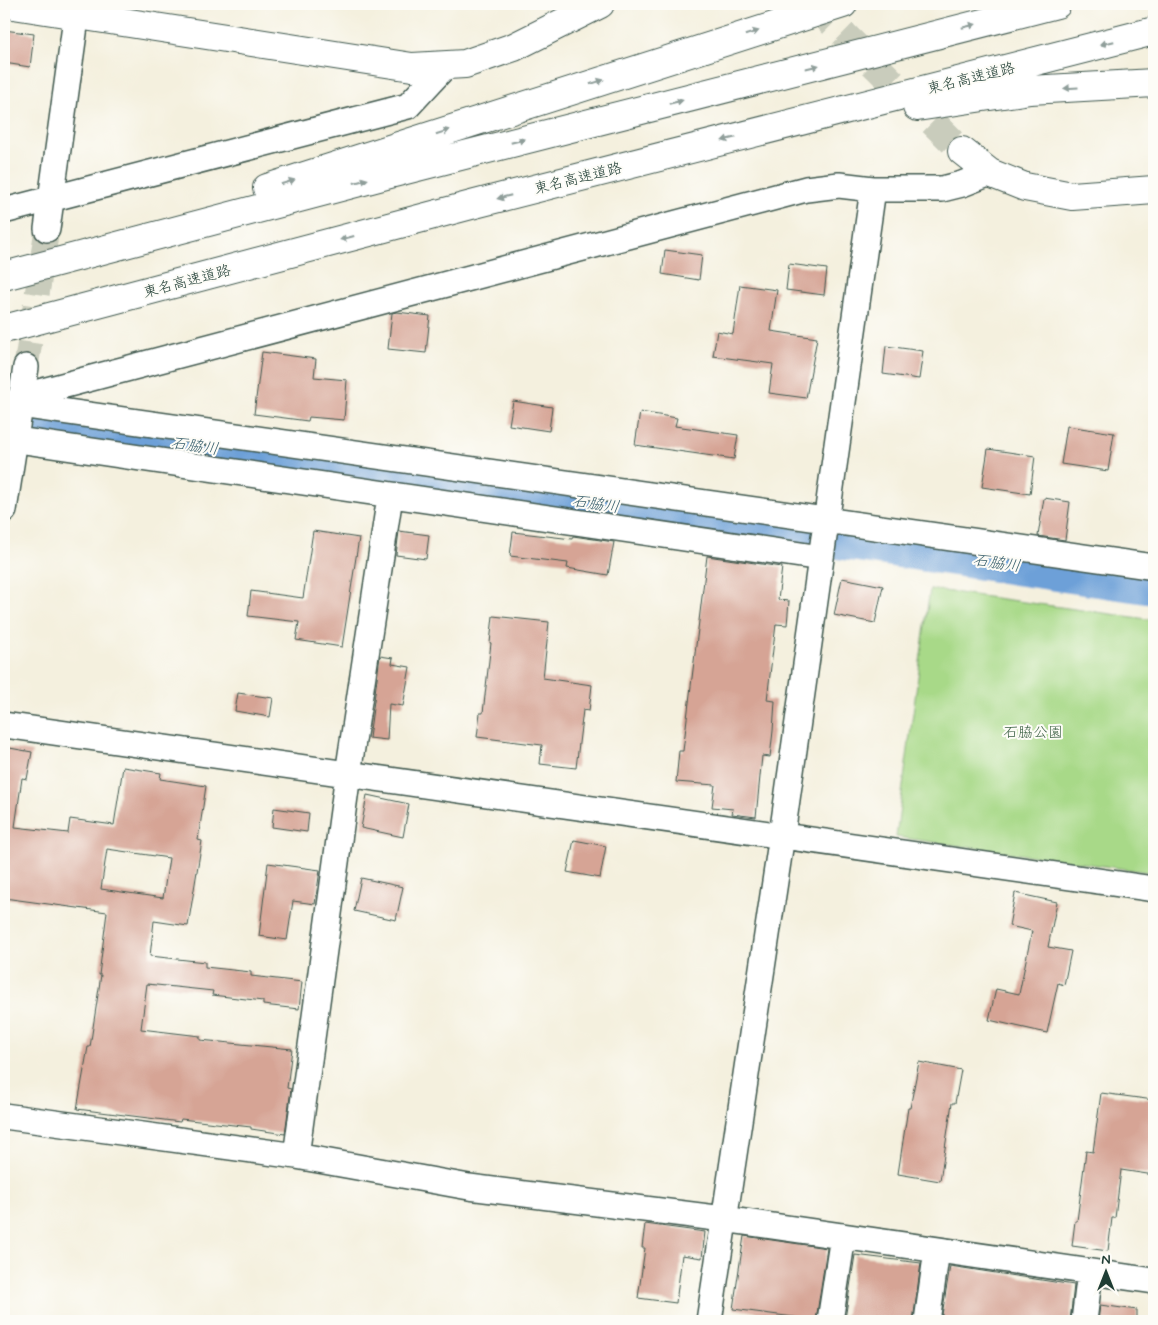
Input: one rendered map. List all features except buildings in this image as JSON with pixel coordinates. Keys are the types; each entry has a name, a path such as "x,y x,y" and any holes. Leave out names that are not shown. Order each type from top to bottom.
{"main road":[{"path":"6,4 77,9 412,67 465,64 514,47 600,4"},
{"path":"6,275 182,216 842,4"},
{"path":"6,275 399,171 1057,4"},
{"name":"東名高速道路","path":"4,329 465,207 1154,31"},
{"path":"756,132 1030,90 1154,83"},
{"path":"962,151 990,173 1025,187 1072,196 1154,190"}],"street":[{"path":"47,229 77,9"},
{"path":"4,211 408,106 446,65"},
{"path":"20,401 806,189 839,186 873,189 942,189 962,184 990,173"},
{"path":"709,1321 782,835 873,189"},
{"path":"4,510 9,439 20,401 26,367"},
{"path":"20,401 1154,568"},
{"path":"9,439 821,558"},
{"path":"296,1156 348,774 390,496"},
{"path":"4,725 1154,889"},
{"path":"4,1116 296,1156 469,1187 724,1219 1154,1281"},
{"path":"830,1321 843,1236"},
{"path":"927,1321 937,1250"},
{"path":"1084,1321 1090,1272"}],"green space":[{"name":"石脇公園","path":"930,589 1154,620 1154,873 896,837"}],"waterway":[{"path":"4,418 37,422"},
{"name":"石脇川","path":"37,422 1154,584"}],"tunnel":[{"path":"813,4 962,151"},
{"path":"26,367 47,229"}]}
